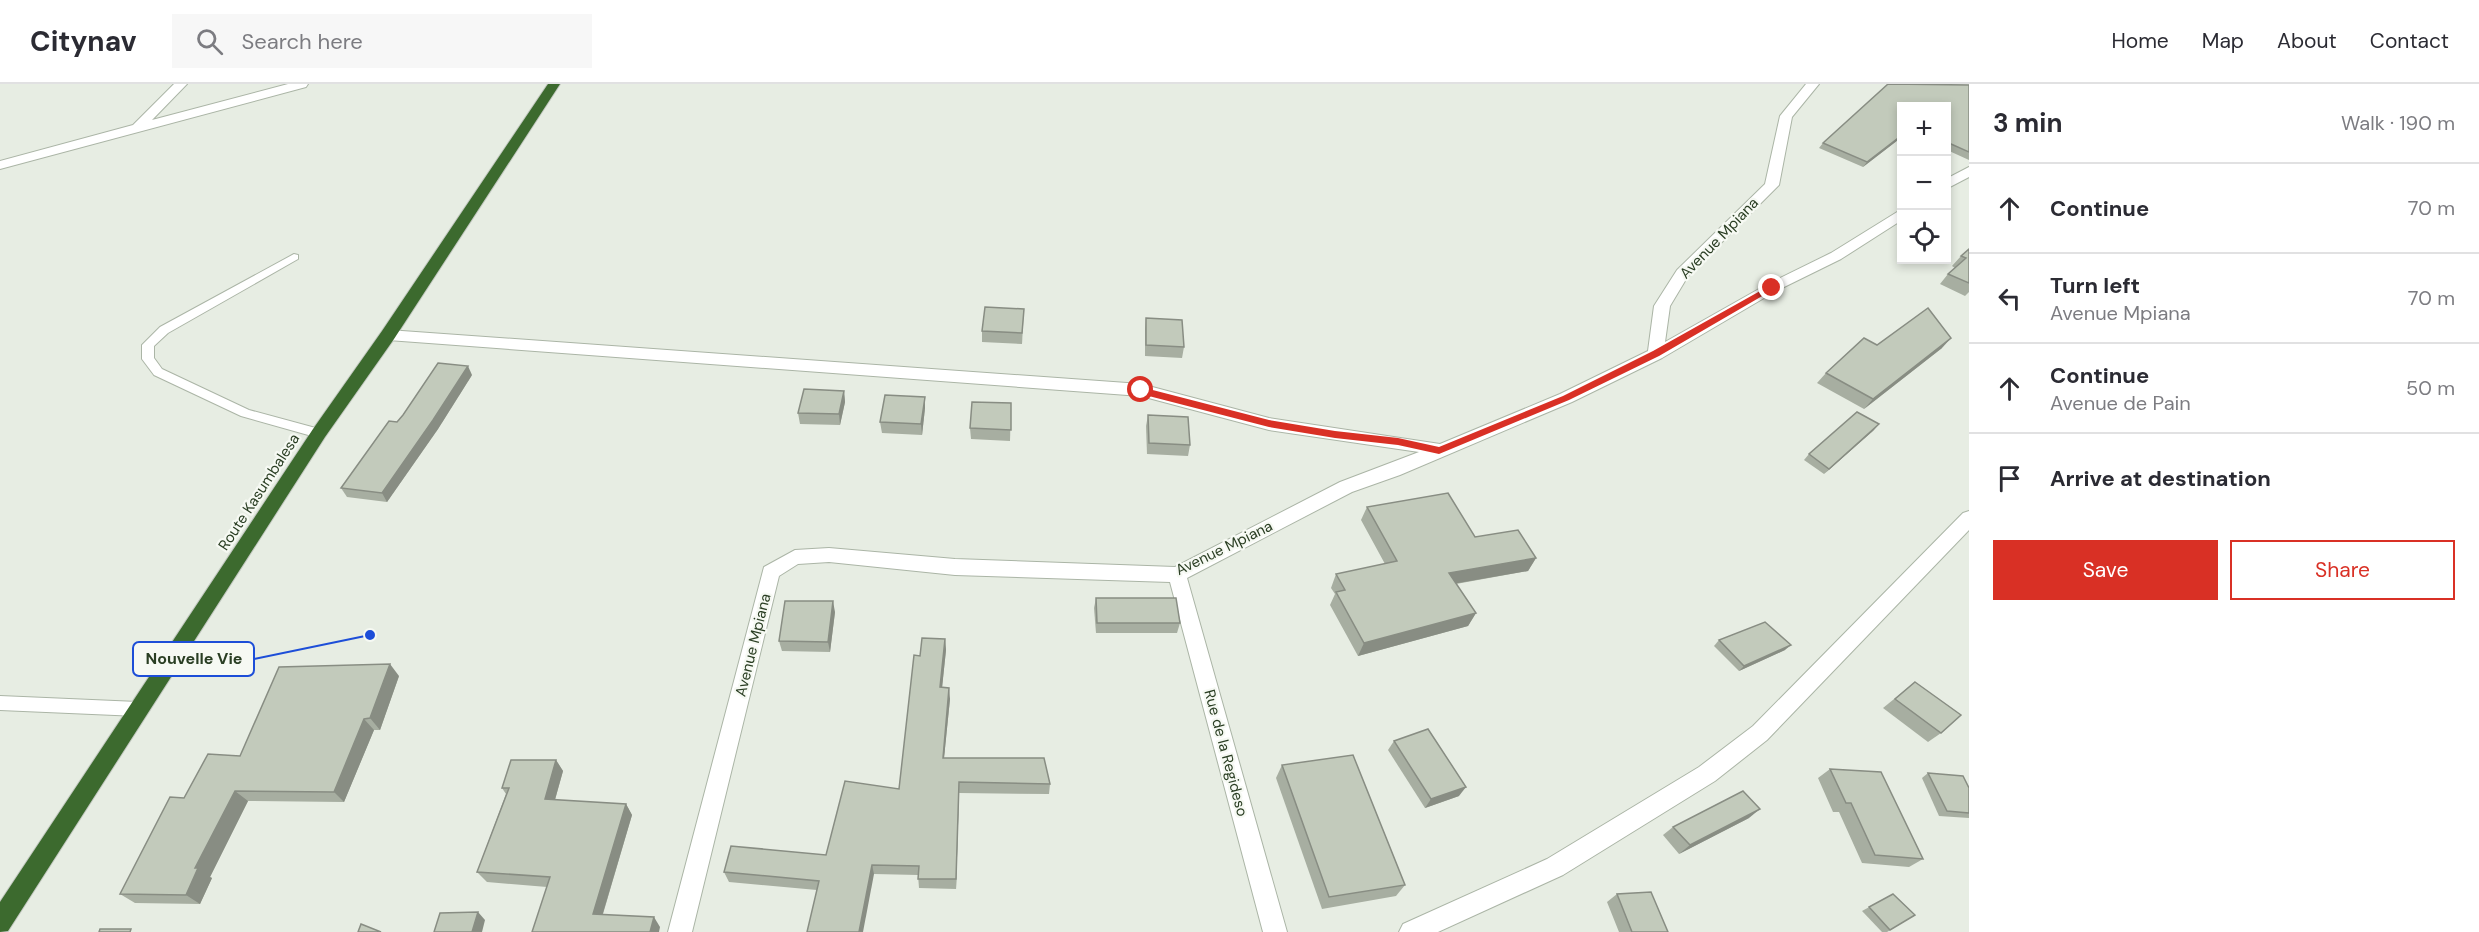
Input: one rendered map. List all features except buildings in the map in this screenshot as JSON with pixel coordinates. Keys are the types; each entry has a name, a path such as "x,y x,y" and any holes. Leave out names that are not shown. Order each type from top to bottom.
{"highway":[{"name":"Route Kasumbalesa","path":"0,923 319,433 388,335 554,84"}],"street":[{"path":"136,129 181,84"},
{"path":"0,165 302,84"},
{"name":"Avenue Mpiana","path":"680,932 771,572 795,557 829,555 955,567 1177,574 1346,487 1566,398 1656,354 1662,306 1682,273 1772,185 1786,116 1814,84"},
{"path":"1951,182 1969,171"},
{"path":"1656,354 1772,288 1836,256 1897,216"},
{"path":"388,335 1141,390 1269,423 1439,450"},
{"path":"1411,932 1555,867 1707,774 1760,734 1969,518"},
{"name":"Rue de la Regideso","path":"1177,574 1275,932"}],"lane":[{"path":"294,257 164,330 148,345 148,360 158,372 245,413 319,433"},
{"path":"0,703 138,709"}],"place":[{"name":"Nouvelle Vie","path":"370,635"}],"route":[{"path":"1141,390 1269,423 1439,450 1566,398 1656,354 1772,288"}]}
